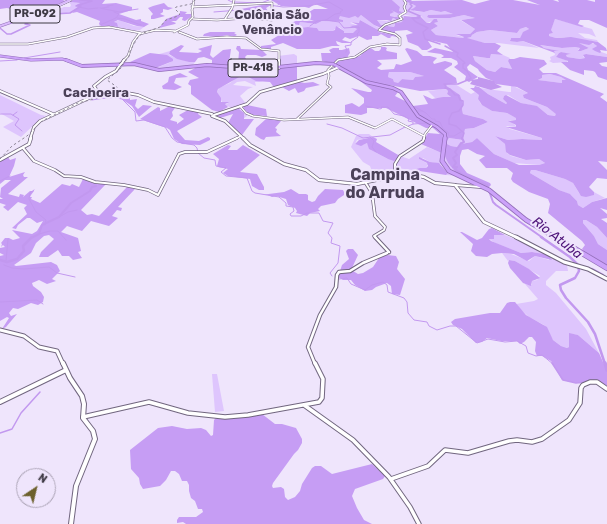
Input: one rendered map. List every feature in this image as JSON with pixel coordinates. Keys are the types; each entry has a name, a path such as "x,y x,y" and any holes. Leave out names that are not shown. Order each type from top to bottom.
{"highway":[{"name":"PR-418","path":"0,56 31,60 65,60 78,66 131,64 159,70 210,65 260,69 316,63 337,66 366,82 393,88 401,92 416,114 440,130 445,136 441,156 445,167 459,177 487,188 526,220 607,268"},
{"path":"65,60 70,60"}],"main road":[{"name":"PR-092","path":"0,26 70,0"},
{"name":"PR-092","path":"0,26 55,7 70,0"},
{"path":"0,26 70,0"},
{"path":"174,31 188,25 192,19 192,7 194,0"},
{"path":"59,4 65,2"},
{"path":"0,44 32,44 68,37 94,28 109,27 140,34 151,31 174,31 181,32 197,39 226,37 246,38 262,49 279,51 279,68"},
{"path":"94,93 94,87 96,84 116,71 128,55 134,41 140,34"},
{"path":"213,115 249,103 260,92 323,74 337,66"},
{"path":"1,91 53,114"},
{"path":"0,160 23,148 30,142 36,124 53,114 86,100 94,93 127,93 138,95 154,102 205,112 213,115 225,121 250,145 279,161 306,170 320,180 357,184 385,178 396,172 424,177 435,183 455,185 481,220 564,262 585,268 607,279"},
{"path":"0,330 24,336 39,347 56,350 83,398 83,416 94,433 95,438 75,490 71,524"},
{"path":"0,402 66,370"}],"street":[{"path":"226,20 234,0"},
{"path":"192,19 226,20 248,18 272,20 272,3 269,0"},
{"path":"297,119 331,87 327,84 329,76 328,71 338,60 355,57 370,47 385,44 400,46 400,38 395,34 380,30 385,25 402,19 399,16 406,12 404,8 406,5 404,0"},
{"path":"192,7 272,3"},
{"path":"239,106 246,114 253,116 282,120 348,117 375,128 392,119 424,136"},
{"path":"396,172 395,164 400,156 423,141 424,136 432,125"},
{"path":"23,148 33,161 55,170 64,176 81,177 94,182 124,185 148,190 158,195 179,154 186,152 208,152 241,136"},
{"path":"83,416 148,402 188,413 225,417 253,414 318,403 322,400 324,385 323,376 309,352 308,347 320,313 336,287 338,273 350,271 363,263 388,252 374,236 384,230 385,226 375,216 372,193 365,182"},
{"path":"455,185 487,188"},
{"path":"391,479 428,466 445,450 465,453 509,441 517,440 532,442 542,439 568,420 580,403 581,388 583,385 590,382 597,382 607,389"},
{"path":"303,405 353,440 391,479 410,507 419,524"}],"shaded area":[{"path":"0,0 65,1 56,5 48,6 48,8 29,13 7,8 0,9"},
{"path":"73,0 105,0 102,4 116,3 132,7 132,10 119,14 136,20 141,19 141,21 149,24 144,27 118,20 114,22 117,23 118,27 101,26 99,24 100,21 77,12 72,13 78,7 76,5 80,3 69,2"},
{"path":"271,0 392,0 400,7 399,11 403,12 399,14 391,10 394,12 390,14 390,16 401,19 398,20 393,18 391,21 377,20 381,25 394,27 394,23 402,22 404,16 416,17 419,15 427,23 437,19 438,22 434,23 438,26 431,30 436,35 463,38 464,37 456,34 470,34 475,29 461,20 475,18 464,15 450,18 429,18 427,17 428,15 453,14 445,11 441,12 431,10 424,12 410,10 416,6 407,1 462,0 475,4 490,0 513,0 540,5 527,0 553,0 559,2 558,0 587,0 595,2 595,0 607,0 607,28 589,20 580,20 578,24 584,26 582,27 555,19 551,30 553,33 549,34 549,36 556,38 571,37 598,42 606,48 607,51 600,50 600,53 592,49 597,46 593,43 589,45 579,43 589,48 581,51 578,51 580,48 575,47 562,48 540,45 544,48 559,51 554,51 555,53 523,41 510,41 511,38 520,38 523,32 529,29 526,27 520,29 517,33 490,30 477,32 471,37 467,38 485,43 495,43 501,46 497,51 503,55 491,54 490,58 473,56 475,61 487,70 495,72 501,67 512,69 508,61 509,59 520,57 544,60 547,64 539,69 543,73 556,73 604,94 600,97 607,102 607,162 598,161 607,170 607,179 597,178 589,187 594,192 594,195 586,197 581,196 573,183 565,179 535,170 531,170 530,173 559,190 570,194 577,201 578,205 583,208 592,202 607,198 607,210 600,208 607,214 607,218 601,219 607,223 607,238 597,227 586,220 583,220 583,223 594,236 598,244 607,250 607,267 585,253 582,249 585,245 582,241 548,213 550,204 548,199 529,192 513,182 511,179 513,173 507,168 486,168 479,160 485,156 468,149 462,150 460,164 467,173 490,183 491,185 488,188 457,174 448,163 444,154 421,144 428,133 440,134 433,128 426,128 386,108 367,108 367,113 361,115 345,113 345,105 352,103 359,107 364,103 364,98 351,88 368,92 371,92 372,90 340,66 322,61 321,53 331,53 329,50 333,48 339,48 339,50 342,50 349,48 349,59 360,56 363,52 371,48 375,51 379,51 381,47 385,47 387,48 387,51 397,53 397,59 377,60 382,64 377,68 381,70 394,69 396,64 401,65 412,61 405,49 407,48 417,51 423,56 437,58 433,62 434,64 445,61 452,63 452,65 444,70 456,78 457,83 445,85 460,95 463,104 463,114 483,119 488,122 474,128 465,129 463,140 449,138 447,144 457,147 461,144 472,142 477,138 494,154 519,165 539,165 545,163 539,159 526,160 510,155 506,152 505,144 495,136 508,140 542,140 542,138 506,127 516,127 516,125 508,121 516,120 516,118 507,113 492,111 482,105 478,99 479,95 470,88 474,88 475,86 479,87 506,104 507,103 503,99 506,95 521,103 537,106 548,115 555,116 556,114 547,107 524,98 523,95 528,93 517,87 496,84 486,78 478,69 470,64 467,67 468,70 478,77 469,82 465,80 466,76 454,67 458,64 457,61 451,58 441,58 444,56 441,54 427,52 435,48 453,52 447,44 429,40 428,41 432,47 427,50 422,50 418,46 408,42 406,35 413,33 407,30 395,31 395,33 402,38 392,36 390,37 391,38 388,38 381,34 378,36 372,36 372,39 367,40 359,36 350,39 345,37 342,40 353,43 342,43 336,41 340,46 320,49 297,49 283,43 271,47 271,49 261,48 261,46 276,44 271,40 281,34 284,30 299,32 301,30 298,28 308,27 317,28 319,31 332,31 335,30 336,26 344,31 344,33 353,33 357,29 350,26 358,25 351,22 359,23 360,20 378,30 378,32 390,34 381,30 381,28 374,25 361,15 358,18 355,16 349,18 340,16 339,19 343,20 343,22 322,21 316,24 300,22 299,25 293,24 291,23 298,20 314,21 306,18 309,14 301,14 300,17 296,18 299,12 309,12 314,9 328,9 315,4 309,8 281,6","holes":["389,72 410,72 424,76 415,77 413,80 402,79 398,83 394,82 393,79 388,77","550,74 566,80 562,80 562,83 538,80 542,78 542,75","389,85 420,91 446,89 448,91 447,94 451,97 432,99 423,95 428,104 413,106 395,96 398,92"]},
{"path":"392,0 408,0 416,6 414,11 445,11 454,14 428,15 427,17 429,18 450,18 464,15 475,18 460,20 475,29 470,34 456,35 464,37 463,38 436,35 431,30 438,26 434,23 438,22 437,19 427,23 421,16 416,17 406,15 404,15 402,22 394,23 394,27 381,25 377,20 389,21 393,18 398,20 395,16 390,16 393,12 391,10 399,14 403,12 399,11 400,7"},
{"path":"69,2 80,3 76,5 78,7 71,13 52,15 42,13 64,7 70,7 71,5"},
{"path":"164,3 168,7 173,8 168,10 163,9 163,12 160,14 165,16 151,19 153,14 148,8"},
{"path":"267,4 271,5 266,8 268,11 263,13 247,13 244,11 245,10 241,9"},
{"path":"180,11 187,12 185,14 191,14 191,17 185,21 182,20 183,17 180,17 176,21 171,21 176,23 175,24 159,28 166,19 180,14"},
{"path":"361,15 374,25 390,34 378,32 378,30 360,20 360,23 350,23 359,26 351,27 357,29 353,34 344,33 344,31 339,27 332,31 319,31 317,28 308,27 298,28 302,30 299,32 292,32 289,30 293,24 299,25 300,22 316,24 322,21 343,22 343,20 339,19 340,16 355,16 358,18"},
{"path":"555,19 592,29 596,37 589,34 578,33 585,38 597,40 598,42 549,36 549,34 553,33 550,31"},
{"path":"119,20 134,26 144,27 140,30 132,31 106,26 118,27 114,22"},
{"path":"526,27 529,29 523,33 520,38 511,38 510,40 517,42 523,41 539,48 485,43 467,38 471,37 477,32 490,30 517,33 520,29"},
{"path":"210,32 236,32 234,33 237,35 233,37 227,35 219,37 203,36 204,34"},
{"path":"579,43 595,44 597,46 593,49 607,54 607,57 586,54 583,56 585,58 580,59 567,57 566,55 571,55 561,52 556,57 568,62 553,63 549,61 551,60 550,57 555,55 554,51 558,51 544,48 539,45 562,48 575,47 580,48 578,50 581,51 589,48"},
{"path":"181,45 184,46 179,52 198,53 202,51 198,49 212,45 210,55 213,58 223,50 231,49 229,63 231,65 238,64 239,52 236,49 237,46 240,46 241,49 262,50 267,55 262,57 247,55 245,57 248,63 243,67 210,64 212,63 212,60 204,57 198,58 195,62 189,62 177,59 169,54 170,51"},
{"path":"170,51 169,55 190,62 195,62 192,66 153,69 173,60 166,55 156,55"},
{"path":"561,52 571,54 566,55 567,57 580,59 585,58 583,55 586,54 607,57 607,62 599,63 602,66 607,67 607,80 598,77 593,71 584,70 584,75 570,70 561,62 568,61 556,57"},
{"path":"150,53 167,55 173,59 173,61 153,69 130,62"},
{"path":"294,54 297,56 297,64 268,68 243,67 248,64 247,61 252,64 267,62 277,66 278,56"},
{"path":"491,54 503,55 510,58 508,61 512,69 501,67 495,72 487,70 475,61 473,56 490,58"},
{"path":"297,66 297,81 304,83 313,82 320,85 306,88 304,91 298,93 295,88 289,91 280,86 273,86 270,82 256,81 248,77 253,73 248,69 274,69"},
{"path":"197,67 225,67 229,70 238,68 245,69 244,70 248,72 243,73 241,76 218,89 217,92 221,98 221,102 230,102 225,104 228,107 219,112 212,110 191,94 191,86 188,84 190,80 199,78 188,72"},
{"path":"244,70 252,71 253,73 248,76 249,78 263,82 255,82 256,86 245,81 237,82 233,85 253,87 248,89 240,96 247,105 244,110 248,113 248,115 243,119 243,112 240,109 234,109 225,105 230,102 222,102 217,92 219,88 242,76 243,73 248,72"},
{"path":"389,72 410,72 425,76 415,77 413,80 402,79 398,83 394,83 393,79 388,77"},
{"path":"180,73 188,77 176,78 174,83 182,87 175,90 163,89 162,86 168,82 169,77"},
{"path":"550,74 567,80 562,80 562,83 537,80 542,78 542,75"},
{"path":"478,77 494,81 502,87 491,90 470,84 472,81 470,80 478,79"},
{"path":"449,83 455,84 471,94 475,92 480,95 478,99 481,104 492,111 507,113 517,118 516,120 509,120 517,127 506,126 510,129 542,138 543,140 508,140 495,136 505,144 507,153 511,156 526,160 539,159 545,163 539,165 514,163 494,154 477,138 472,142 461,144 457,147 447,144 449,138 463,140 465,129 474,128 488,122 483,119 463,114 463,104 460,95 444,85"},
{"path":"511,85 528,93 524,95 524,98 547,107 557,114 555,116 548,115 538,107 521,103 508,95 504,96 503,99 507,103 506,104 480,88 511,92"},
{"path":"446,89 448,91 447,94 451,97 450,98 435,98 428,91"},
{"path":"103,93 108,95 117,93 125,97 130,96 130,100 137,99 135,106 138,109 143,105 152,106 139,117 132,106 120,98 91,99"},
{"path":"0,95 46,116 39,120 21,137 3,127 14,121 0,113"},
{"path":"247,105 266,109 267,116 248,115 243,108"},
{"path":"170,106 175,108 172,112 173,116 170,120 177,122 177,124 184,119 179,115 188,110 199,112 198,114 202,117 177,131 185,140 199,141 208,137 210,140 200,145 182,144 174,139 170,130 167,128 140,119 158,107 160,108 160,111"},
{"path":"238,108 244,113 244,119 254,119 242,135 228,123 233,114 220,118 217,115"},
{"path":"270,118 281,121 275,128 277,129 276,132 281,136 266,137 264,140 261,139 255,135 256,128 266,119"},
{"path":"359,134 369,134 373,137 357,140 355,144 363,145 367,143 371,150 388,159 400,156 409,159 427,147 445,154 448,163 460,176 446,175 448,172 441,164 430,162 423,158 419,159 428,164 426,168 413,170 395,168 386,174 374,177 370,166 363,162 351,147 356,136"},
{"path":"373,137 377,139 376,142 400,156 399,158 394,161 388,159 369,149 367,143 361,146 355,144 359,140"},
{"path":"228,145 231,146 228,150 237,150 243,145 260,155 240,172 257,174 264,187 264,190 259,190 252,186 250,179 228,176 223,173 228,169 217,166 219,159 213,154"},
{"path":"8,157 10,160 16,158 9,177 25,172 23,175 24,177 28,177 8,194 19,197 20,194 24,195 23,197 30,191 34,191 30,197 32,197 31,199 40,203 62,184 70,186 72,184 79,187 83,179 94,183 106,184 81,210 87,215 92,214 99,216 127,187 135,189 118,207 122,208 121,211 117,210 112,216 118,218 109,226 91,221 82,231 67,226 61,232 78,238 81,251 78,252 82,258 73,260 69,256 62,256 58,250 48,257 39,257 41,252 54,239 49,235 44,236 36,243 31,253 14,265 51,262 57,265 60,271 52,279 56,281 47,284 39,280 32,283 44,297 43,302 38,305 31,303 18,309 13,308 9,313 11,316 17,314 6,327 2,329 9,318 7,317 0,321 0,256 4,255 0,253 0,248 5,247 3,245 1,247 1,243 5,238 13,240 20,238 12,230 32,234 37,231 43,221 37,223 30,218 27,218 18,225 16,229 12,228 27,214 24,208 27,205 18,202 8,211 3,207 6,205 0,203 0,199 3,199 0,197 1,188 11,180 5,180 0,184 0,160"},
{"path":"419,157 430,162 439,163 448,173 446,175 413,170 426,168 428,166 427,163 419,159"},
{"path":"531,170 565,179 573,183 579,193 583,196 594,195 594,192 605,198 592,202 583,208 578,205 577,201 571,195 559,190 530,173"},
{"path":"291,189 299,194 308,195 308,200 312,202 315,201 325,189 343,190 344,195 335,203 321,206 318,209 320,211 310,213 307,216 296,213 297,211 295,208 288,205 286,199 276,196 272,197 268,195 261,195 284,192"},
{"path":"583,220 586,220 597,227 607,238 607,250 598,244 594,236 583,223"},
{"path":"492,228 505,235 494,235 494,239 489,239 491,241 521,253 532,252 544,254 549,256 552,260 535,256 527,261 514,254 502,253 492,254 487,257 476,256 471,251 473,244 460,232 477,240 482,238 489,229"},
{"path":"493,235 505,235 529,245 547,255 532,252 521,253 495,243 489,239 494,238"},
{"path":"348,249 353,249 358,255 352,268 353,271 358,274 363,273 373,267 379,258 387,255 396,256 399,262 397,269 405,279 400,295 392,294 391,286 387,283 372,290 365,291 355,285 351,280 343,280 338,277 342,265 349,259 346,251"},
{"path":"502,253 511,254 529,261 535,256 549,260 549,256 567,265 568,271 556,271 546,281 546,285 556,293 586,329 599,353 578,335 569,334 569,347 567,348 561,346 553,340 544,325 529,317 520,309 516,304 538,299 525,284 532,285 532,281 537,280 540,276 515,261 508,261"},
{"path":"509,260 515,261 529,269 540,278 532,281 531,286 523,283 510,268 508,263"},
{"path":"515,302 526,315 547,327 553,340 561,346 567,348 569,347 569,333 578,335 599,353 607,371 607,385 596,381 576,383 562,380 551,361 542,356 537,356 535,351 536,342 532,337 529,337 520,344 517,341 501,341 487,338 482,342 476,343 462,329 453,325 451,322 455,319 490,313 500,313 507,303"},
{"path":"212,374 217,374 224,411 215,412"},
{"path":"262,414 275,424 282,424 296,428 302,439 302,443 298,450 273,483 273,488 281,487 284,489 285,497 288,500 295,497 300,491 302,484 312,468 315,466 321,466 332,474 372,464 385,476 383,479 355,489 352,496 364,520 372,524 177,523 179,517 196,517 203,512 202,509 198,509 195,501 191,498 187,481 182,481 179,474 175,471 171,471 166,480 160,486 143,489 139,478 131,469 130,450 158,428 172,426 187,429 201,428 206,430 211,436 213,435 214,420 216,418 230,418"}],"waterway":[{"path":"0,28 7,34 11,34 30,25 25,24 32,21 31,18 44,14 48,14 50,16 54,14 70,13 81,6 76,6 92,1 80,0"},
{"path":"228,0 232,2"},
{"path":"234,2 261,3 269,0"},
{"path":"272,0 280,2 278,5"},
{"name":"Rio Atuba","path":"411,0 407,1 412,3 410,4 412,6 408,11 420,16 419,18 412,18 416,22 428,28 423,32 425,39 440,44"},
{"path":"214,12 252,9 269,5 283,7 307,6 329,2 343,10 340,12 341,13 335,14 326,20"},
{"path":"107,6 113,5"},
{"path":"79,7 88,9 98,8"},
{"path":"102,8 109,7"},
{"path":"100,8 119,12 138,9"},
{"path":"100,25 116,18 119,14 114,12"},
{"path":"117,18 125,19 141,25"},
{"path":"310,26 317,21 326,20"},
{"path":"326,20 339,22 344,28 359,27 359,32 357,34 358,37 351,42 351,45 345,46 347,50 346,52"},
{"name":"Rio Atuba","path":"445,46 458,53 457,56 464,62"},
{"path":"24,58 60,52"},
{"path":"0,61 17,60"},
{"name":"Rio Atuba","path":"462,138 464,133 456,126 449,124 449,119 452,113 459,111 463,105 463,101 460,100 458,95 455,95 450,89 445,88 446,86 444,84 458,84 470,79 471,78 467,71 463,68 463,64 465,63"},
{"path":"92,100 111,97 122,99 135,112 136,121 144,120 165,127 172,138 177,142 194,145 197,148 198,153 204,158 215,160 216,166 226,168 221,172 226,176 247,178 252,191 255,193 279,197 286,203 286,206 293,207 294,211 290,214 291,216 301,216 307,213 319,213 323,221 333,223 328,233 332,238 331,243 340,246 338,263 330,273 332,276"},
{"path":"366,106 380,109 382,108 381,107 388,107 394,114 404,116 409,119 408,121 413,122 413,124"},
{"path":"415,107 426,113 432,119 435,119 435,121 440,122 443,129 448,132 449,136 454,136 461,132"},
{"path":"415,111 422,111"},
{"path":"13,115 17,112"},
{"path":"0,114 11,114 19,119 15,125 22,131"},
{"path":"413,124 427,123"},
{"path":"327,124 342,128 363,138 370,137"},
{"path":"406,127 413,124"},
{"path":"370,137 390,135 405,127"},
{"path":"370,137 374,141 372,147 376,152"},
{"name":"Rio Atuba","path":"462,138 464,142 462,143"},
{"name":"Rio Atuba","path":"461,143 455,152 457,155 453,158 456,163 453,167 457,167 455,169 464,176 487,185 493,202 496,205 543,238"},
{"path":"0,181 10,176"},
{"path":"31,238 39,234 42,225 59,217 71,203 90,191 92,187 96,186"},
{"path":"34,190 30,193 29,199 36,212 46,220 45,225"},
{"path":"59,217 68,212 77,210"},
{"path":"39,234 50,231 58,231 66,240"},
{"name":"Rio Atuba","path":"541,237 570,257 578,265 579,271 575,278 560,285 561,290 566,298 588,322 595,334 605,364"},
{"path":"0,260 7,262 17,259 24,251 23,246 31,238"},
{"path":"6,261 8,239"},
{"path":"4,265 12,268 24,269 49,267 57,273 75,277"},
{"path":"592,269 603,275"},
{"path":"339,279 347,278 351,284 365,290 372,285 383,282 387,285 388,292 404,298 407,302 408,313 414,320 427,322 429,326 437,330 450,326 456,326 477,343 488,339 505,342 517,341 526,346 528,353 536,356 542,355 552,363"},
{"path":"0,302 37,300 43,304"},
{"path":"552,363 563,380 576,383 587,382"},
{"name":"Rio Atuba","path":"605,363 607,370"},
{"path":"600,382 607,385"},
{"path":"0,433 12,429 21,413 40,392"}],"railway":[{"path":"0,159 12,146 27,136 42,121 78,103 110,95 115,92 117,87 107,80 120,69 129,56 130,51 138,37 143,33 160,27 166,20 178,16 180,14 175,9 176,7 191,4 195,0"}],"district":[{"name":"Colônia São Venâncio","path":"272,22"},
{"name":"Cachoeira","path":"96,93"},
{"name":"Campina do Arruda","path":"385,184"}]}
